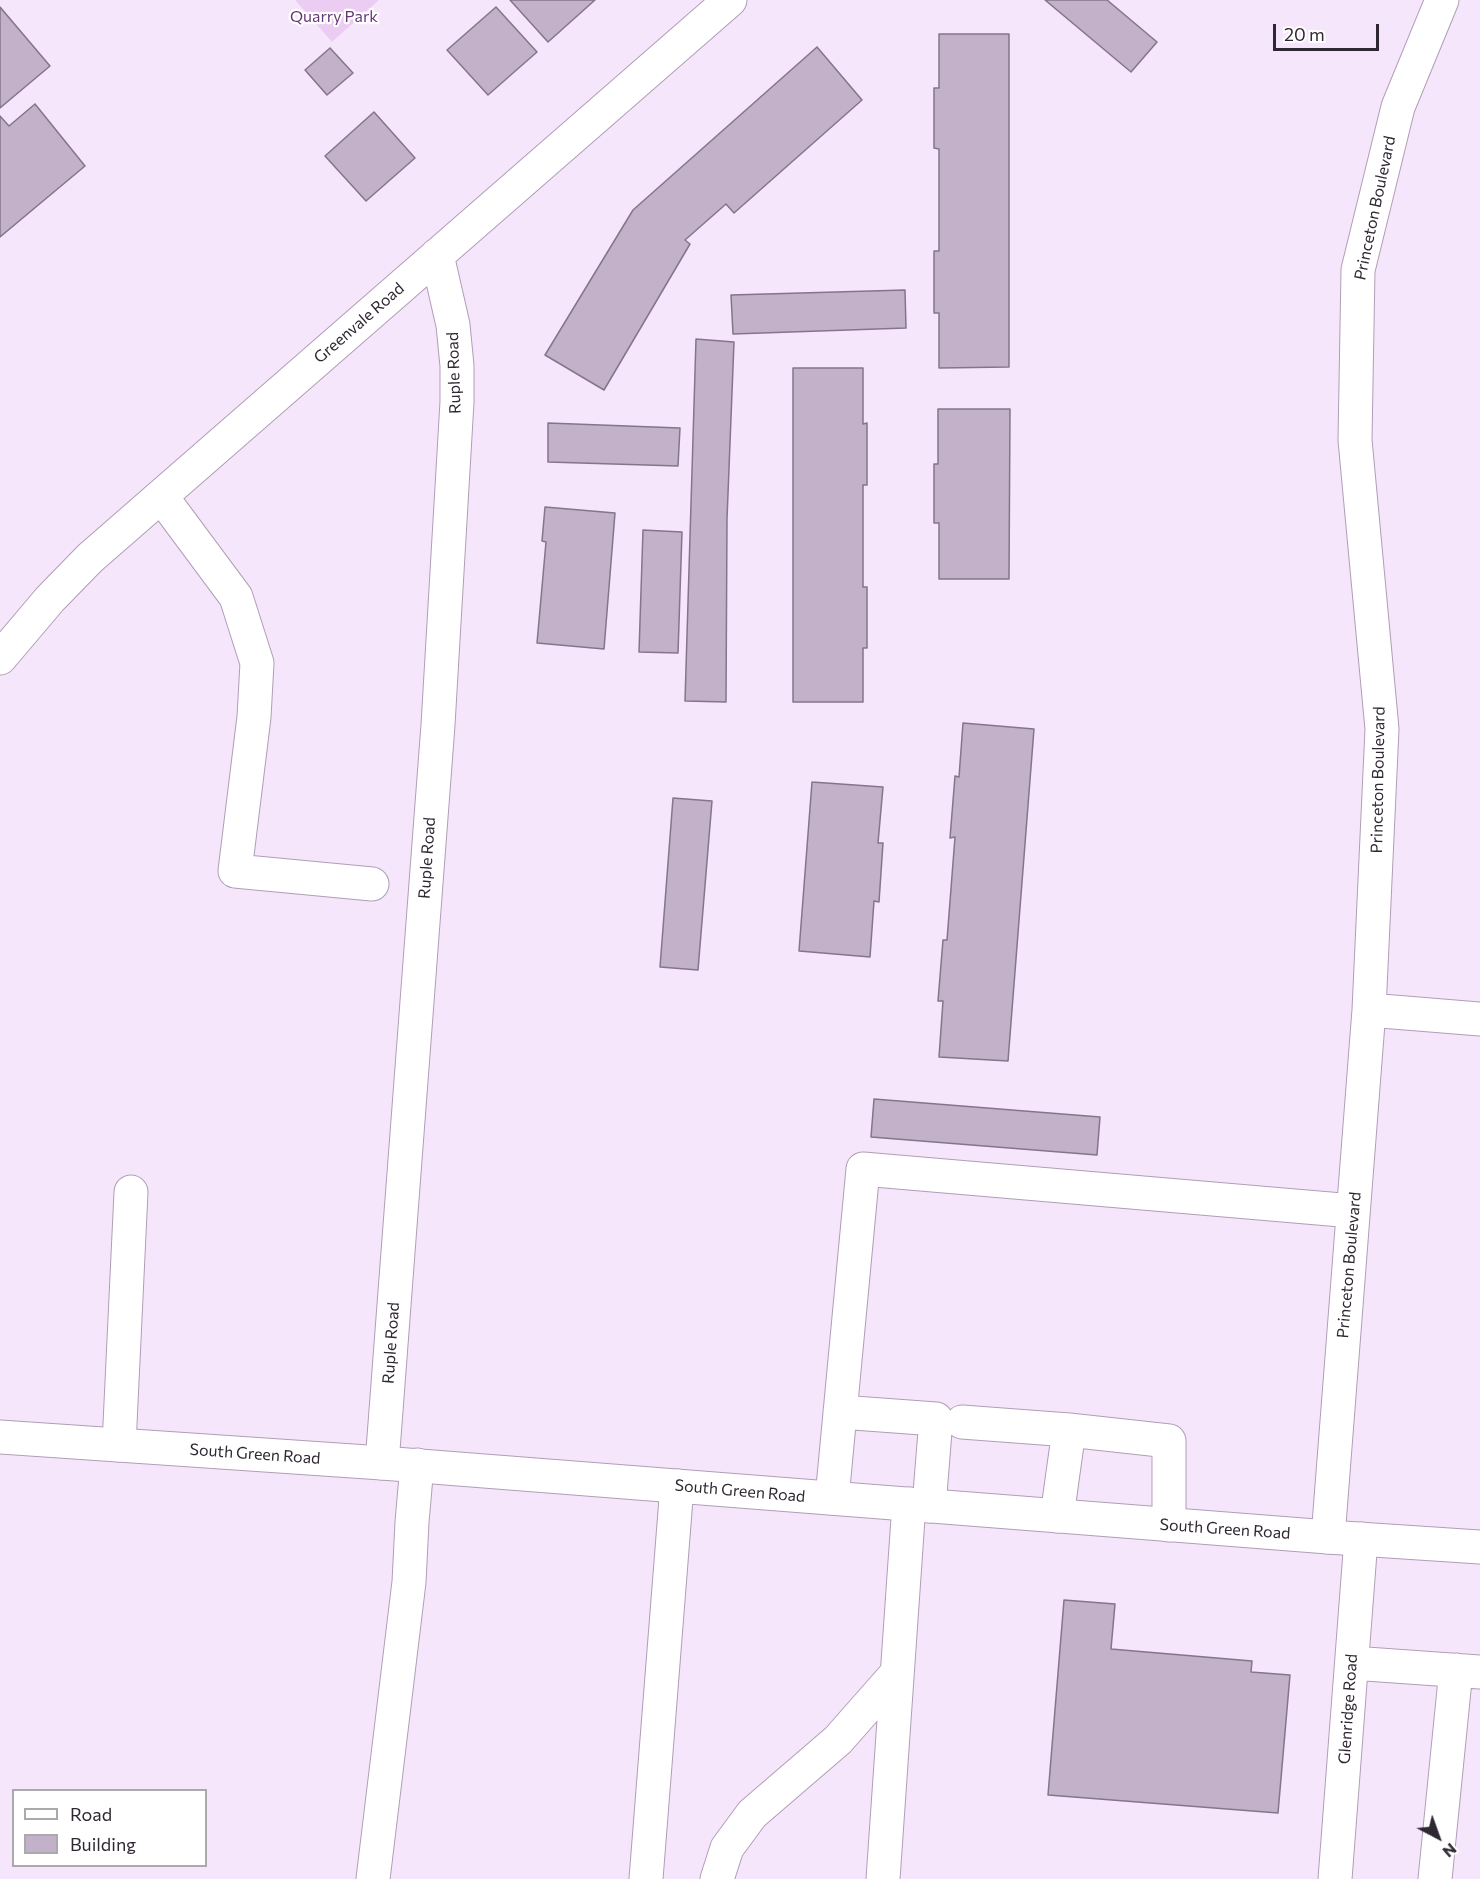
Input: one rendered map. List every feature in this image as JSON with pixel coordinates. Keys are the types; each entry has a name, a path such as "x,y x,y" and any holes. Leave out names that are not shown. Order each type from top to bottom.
{"street":[{"name":"Greenvale Road","path":"0,658 50,599 90,558 730,0"},
{"name":"Princeton Boulevard","path":"1328,1537 1369,1010 1383,729 1355,440 1358,270 1398,107 1442,0"},
{"name":"Ruple Road","path":"382,1463 438,725 457,402 457,366 453,325 437,255"},
{"path":"161,496 236,597 257,663 254,717 235,871 372,884"},
{"path":"1369,1010 1480,1019"},
{"path":"832,1498 863,1169 1353,1211"},
{"path":"119,1445 130,1192"},
{"path":"840,1412 936,1419 919,1505 897,1673 883,1879"},
{"path":"962,1422 1070,1430 1169,1441 1169,1525"},
{"path":"1057,1516 1070,1430"},
{"name":"South Green Road","path":"0,1437 382,1463 1480,1547"},
{"path":"373,1879 409,1582 417,1466"},
{"path":"646,1879 677,1486"},
{"name":"Glenridge Road","path":"1335,1879 1361,1539"},
{"path":"1352,1663 1468,1671 1435,1879"},
{"path":"717,1879 727,1848 752,1814 838,1740 897,1673"}],"green space":[{"name":"Quarry Park","path":"295,0 379,0 332,42"}],"building":[{"path":"510,0 595,0 548,42"},
{"path":"1045,0 1107,0 1157,42 1131,72"},
{"path":"0,7 50,66 0,108"},
{"path":"496,7 537,52 488,95 447,50"},
{"path":"939,34 1009,34 1009,367 939,368 939,313 934,313 934,251 939,251 939,149 934,148 934,88 939,88"},
{"path":"817,47 862,100 734,213 726,204 685,240 690,244 604,390 545,355 633,210"},
{"path":"330,48 353,73 327,95 305,70"},
{"path":"35,104 85,166 0,237 0,116 9,126"},
{"path":"374,112 415,158 366,201 325,156"},
{"path":"905,290 906,328 733,334 731,295"},
{"path":"696,339 734,342 727,519 726,702 685,701"},
{"path":"793,368 863,368 863,424 867,423 867,485 863,485 863,587 867,587 867,648 863,648 863,702 793,702"},
{"path":"938,409 1010,409 1009,579 939,579 939,523 934,523 934,464 938,464"},
{"path":"548,423 680,428 678,466 548,462"},
{"path":"545,507 615,513 604,649 537,643 546,542 542,541"},
{"path":"643,530 682,532 678,653 639,652"},
{"path":"963,723 1034,729 1008,1061 939,1057 943,1001 938,1001 943,940 947,940 955,837 950,838 955,776 959,777"},
{"path":"812,782 883,787 878,843 883,843 879,902 874,901 870,957 799,951"},
{"path":"673,798 712,801 698,970 660,967"},
{"path":"874,1099 1100,1117 1097,1155 871,1137"},
{"path":"1064,1600 1115,1604 1111,1649 1252,1661 1251,1672 1290,1675 1278,1813 1048,1795"}]}
